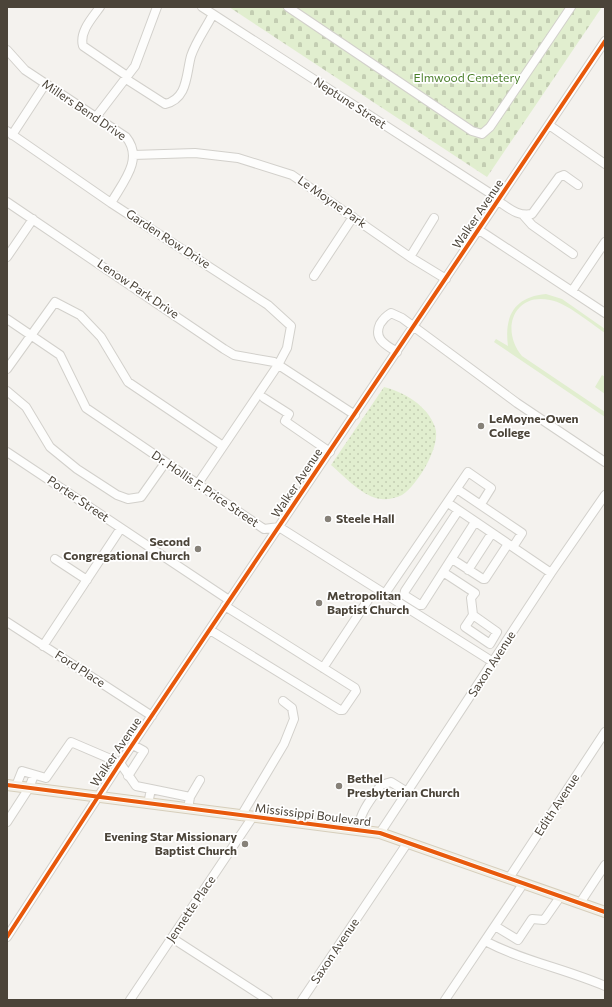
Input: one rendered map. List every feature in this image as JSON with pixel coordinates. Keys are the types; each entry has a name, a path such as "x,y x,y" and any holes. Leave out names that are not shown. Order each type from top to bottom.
{"main road":[{"name":"Mississippi Boulevard","path":"12,786 252,818 358,829 380,833 605,912"}],"street":[{"path":"100,7 83,34 81,40 83,46 165,104 172,102 181,94 188,80 191,56 213,14"},
{"path":"96,117 138,60 157,7"},
{"name":"Neptune Street","path":"202,7 518,214 524,216 532,225 573,254"},
{"path":"288,7 472,131 482,134 490,127 571,7"},
{"name":"Walker Avenue","path":"7,937 227,603 415,327 605,41"},
{"name":"Millers Bend Drive","path":"7,50 25,70 126,137 133,145 131,169 111,203"},
{"path":"10,133 46,84"},
{"path":"549,126 605,164"},
{"name":"Garden Row Drive","path":"10,133 111,203 268,305 283,317 291,326 287,348 197,485"},
{"name":"Le Moyne Park","path":"133,154 194,152 238,158 292,175 410,257 446,279"},
{"path":"524,216 532,214 559,177 564,175 578,185"},
{"name":"Lenow Park Drive","path":"7,202 234,355 276,364"},
{"path":"314,276 353,217"},
{"path":"410,257 434,218"},
{"path":"7,257 33,219"},
{"path":"479,230 605,313"},
{"path":"572,291 605,242"},
{"path":"7,369 56,302 80,314 101,337 128,382 223,446"},
{"path":"397,352 381,341 377,336 377,330 382,321 391,313 415,327 517,403 605,462"},
{"name":"Dr. Hollis F. Price Street","path":"7,319 60,355 86,408 197,485 264,529 279,527"},
{"path":"276,364 355,415"},
{"path":"7,391 18,399 29,411 50,447 77,469 117,495 128,500 141,497 165,463"},
{"path":"264,398 289,414 285,421 330,452"},
{"name":"Porter Street","path":"7,452 121,528 227,603 355,688 356,691 343,710 340,710 210,630"},
{"path":"384,595 468,472 491,488 481,504"},
{"path":"452,559 485,579 522,533 457,489"},
{"name":"Saxon Avenue","path":"380,833 494,662 551,573 605,495"},
{"path":"448,503 551,573"},
{"path":"458,511 404,594 422,605 475,522"},
{"path":"279,527 384,595 494,662"},
{"path":"43,646 121,528"},
{"path":"468,570 492,533"},
{"path":"55,559 87,580"},
{"path":"443,572 475,593 471,598 472,615"},
{"path":"323,668 368,600"},
{"name":"Ford Place","path":"7,622 152,716"},
{"path":"241,816 284,744 294,719 292,708 283,701"},
{"name":"Edith Avenue","path":"509,878 605,732"},
{"path":"12,786 22,771 46,778 71,742 120,764 136,786 190,797"},
{"path":"128,776 144,751 133,745"},
{"path":"7,822 29,788 34,775"},
{"path":"188,809 190,797 200,780"},
{"path":"358,829 359,819 363,811 381,785 390,782 407,792"},
{"path":"148,804 151,789"},
{"name":"Jennette Place","path":"130,1000 252,818"},
{"name":"Saxon Avenue","path":"302,1000 408,842"},
{"path":"580,903 605,865"},
{"path":"445,1000 523,884"},
{"path":"494,926 518,940 532,919 544,920 560,896"},
{"path":"172,938 268,1000"},
{"path":"485,941 527,959 580,975 605,986"}],"green space":[{"name":"Elmwood Cemetery","path":"229,7 602,7 487,177"},
{"path":"546,294 562,299 605,329 605,333 564,305 550,300 538,299 527,302 520,307 514,315 512,335 515,346 522,356 605,412 605,417 494,342 496,339 508,346 508,326 510,317 514,310 526,299"},
{"path":"602,375 605,377 605,394 595,387"},
{"path":"384,387 407,396 421,406 432,419 436,435 432,454 421,474 414,483 402,495 383,499 368,495 361,491 331,465"}],"cycle path":[{"path":"7,937 120,763 605,41"},
{"path":"7,785 380,833 605,912"}],"place":[{"name":"LeMoyne-Owen College","path":"481,426"},
{"name":"Steele Hall","path":"328,519"},
{"name":"Second Congregational Church","path":"198,549"},
{"name":"Metropolitan Baptist Church","path":"319,603"},
{"name":"Bethel Presbyterian Church","path":"339,786"},
{"name":"Evening Star Missionary Baptist Church","path":"245,844"}]}
